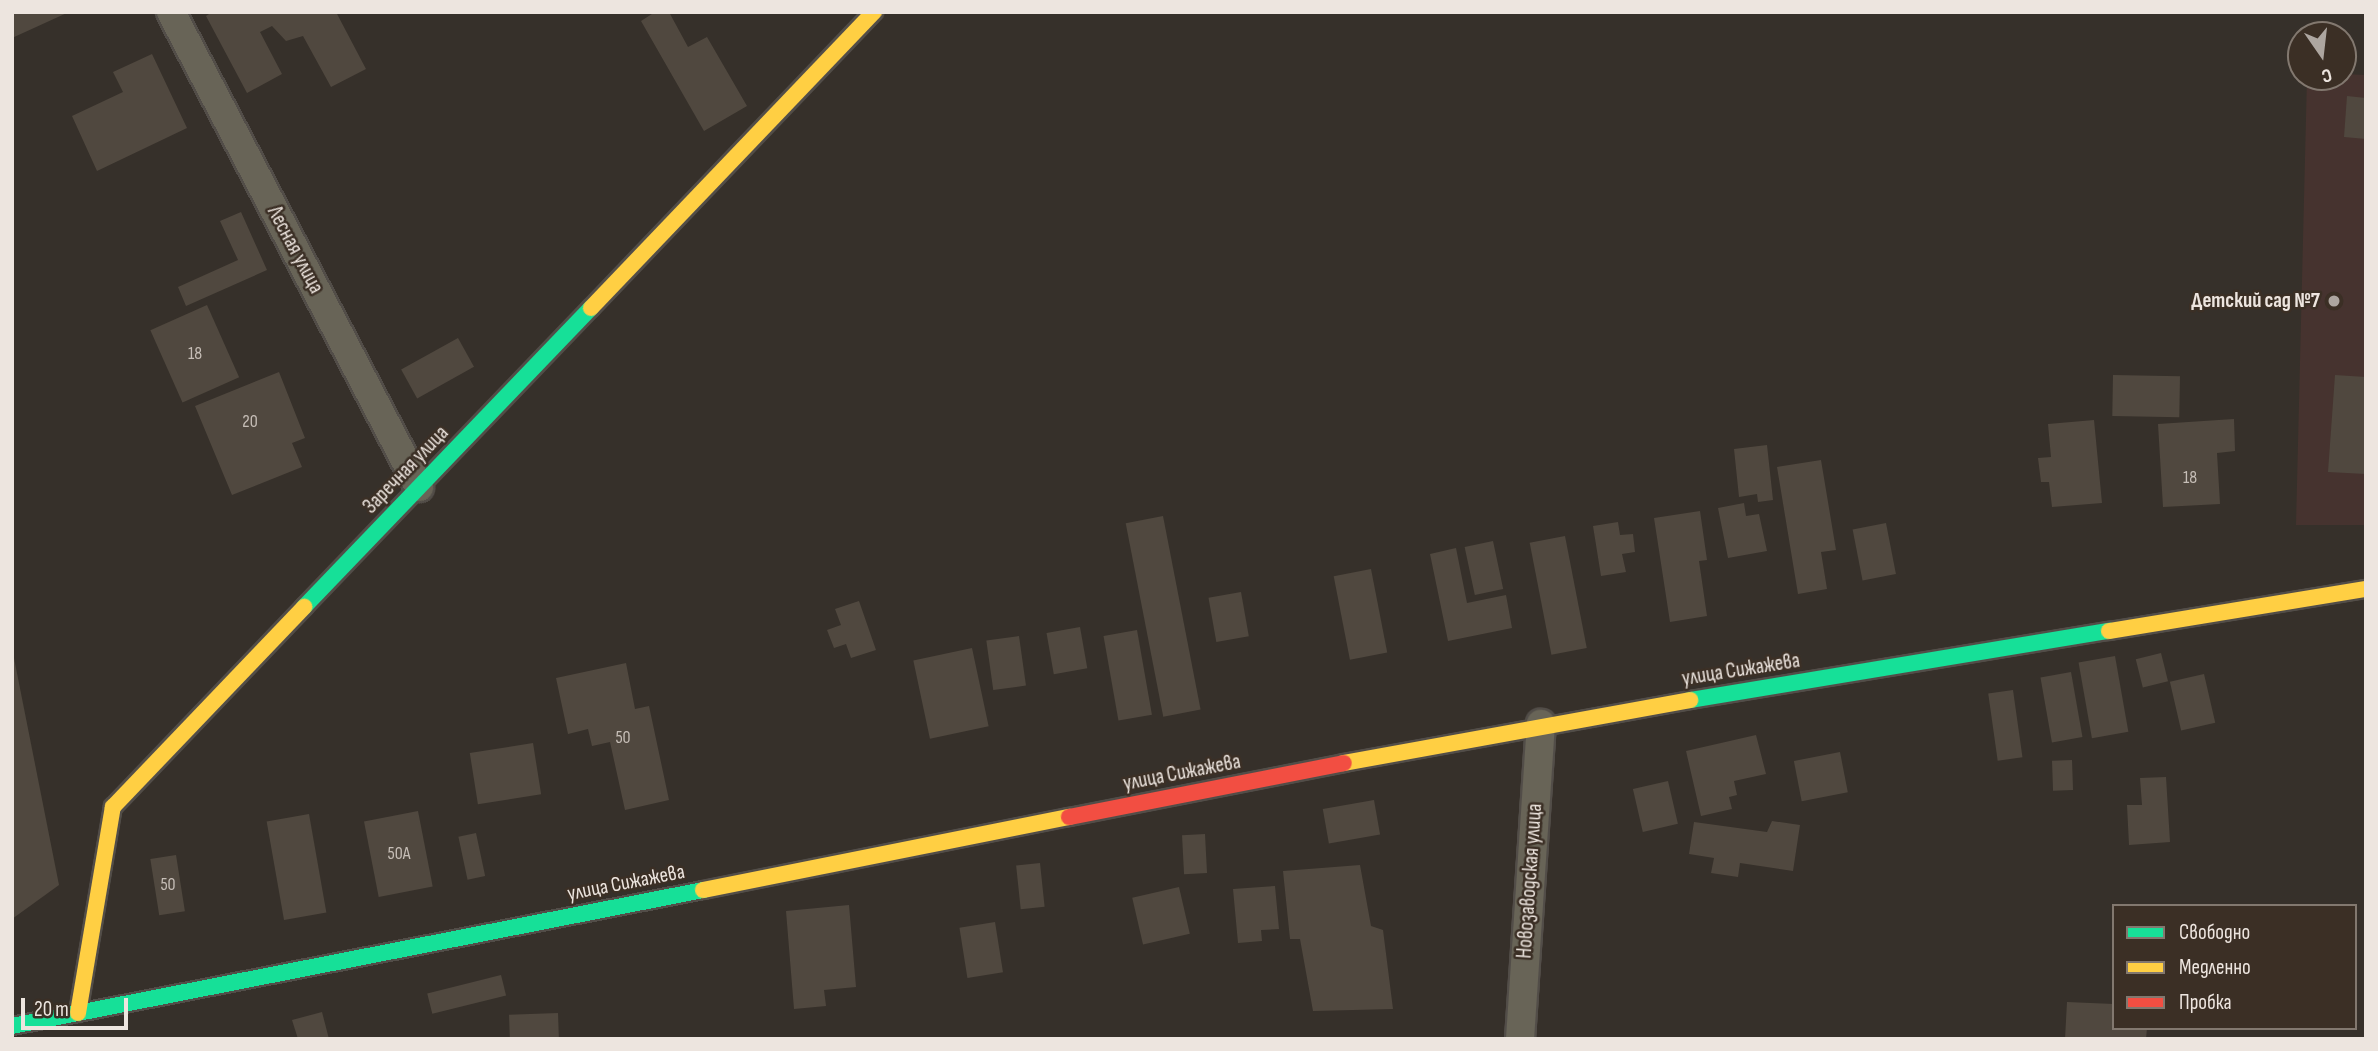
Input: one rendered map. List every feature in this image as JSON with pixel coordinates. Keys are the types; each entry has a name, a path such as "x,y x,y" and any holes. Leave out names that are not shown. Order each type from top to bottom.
{"street":[{"name":"Лесная улица","path":"171,12 419,488"},
{"name":"Заречная улица","path":"78,1013 113,807 874,12"},
{"name":"улица Сижажева","path":"12,1026 1541,723 2366,589"},
{"name":"Новозаводская улица","path":"1520,1039 1541,723"}],"shaded area":[{"name":"Детский сад №7","path":"2357,75 2366,75 2366,525 2296,525 2307,91 2357,91"}],"building":[{"path":"12,12 69,12 12,38"},
{"path":"212,12 336,12 366,69 331,87 303,36 286,41 272,26 260,32 282,74 247,93 206,16"},
{"path":"655,12 669,12 688,47 707,37 747,106 704,131 641,21"},
{"path":"152,54 187,128 97,171 72,116 123,92 113,72"},
{"path":"2347,96 2366,98 2366,139 2344,137"},
{"path":"241,212 267,270 186,306 178,287 238,260 220,221"},
{"path":"207,305 239,377 182,402 150,330"},
{"path":"458,338 474,367 417,398 401,370"},
{"path":"279,372 305,438 292,443 302,467 232,495 195,406"},
{"path":"2113,375 2180,376 2179,417 2112,416"},
{"path":"2335,375 2366,377 2366,474 2328,472"},
{"path":"2234,419 2235,451 2217,453 2220,504 2163,507 2158,424"},
{"path":"2094,420 2102,503 2052,507 2049,482 2041,482 2038,458 2051,457 2048,424"},
{"path":"1767,445 1773,500 1758,502 1757,494 1739,497 1734,449"},
{"path":"1821,460 1836,550 1821,552 1827,589 1798,594 1777,467"},
{"path":"1744,503 1746,516 1759,514 1767,551 1728,558 1718,508"},
{"path":"1700,511 1707,560 1699,561 1707,616 1670,622 1654,518"},
{"path":"1163,516 1201,709 1163,717 1126,523"},
{"path":"1618,522 1620,535 1633,534 1635,552 1622,554 1626,572 1601,576 1593,526"},
{"path":"1886,523 1896,574 1863,581 1853,529"},
{"path":"1565,536 1587,648 1551,655 1530,543"},
{"path":"1493,541 1503,589 1475,595 1465,547"},
{"path":"1456,548 1467,603 1506,595 1512,628 1448,641 1430,554"},
{"path":"1371,569 1387,652 1350,660 1334,576"},
{"path":"1241,592 1249,636 1216,642 1209,598"},
{"path":"859,601 876,650 851,658 846,644 834,648 827,630 841,625 835,609"},
{"path":"1080,627 1087,668 1054,674 1047,633"},
{"path":"1137,630 1152,715 1118,721 1104,636"},
{"path":"1019,636 1026,686 993,690 986,641"},
{"path":"12,648 59,885 12,919"},
{"path":"972,648 989,726 930,739 913,660"},
{"path":"2161,653 2168,681 2143,687 2136,659"},
{"path":"2115,656 2128,732 2092,738 2079,662"},
{"path":"626,663 635,709 649,706 669,800 625,810 610,742 592,746 588,729 568,734 556,678"},
{"path":"2071,672 2082,737 2052,742 2040,677"},
{"path":"2204,674 2215,723 2181,731 2170,682"},
{"path":"2013,690 2022,757 1998,761 1988,693"},
{"path":"1756,735 1766,774 1734,781 1737,795 1729,797 1732,809 1701,816 1686,751"},
{"path":"533,743 541,794 478,804 470,753"},
{"path":"1840,752 1848,792 1802,801 1794,761"},
{"path":"2072,760 2073,790 2053,791 2052,761"},
{"path":"2166,777 2170,842 2129,845 2127,805 2142,805 2140,778"},
{"path":"1668,781 1678,824 1643,832 1633,789"},
{"path":"1374,800 1380,834 1329,843 1323,809"},
{"path":"418,811 433,887 379,897 364,821"},
{"path":"309,814 326,912 284,920 267,821"},
{"path":"1772,821 1800,825 1793,871 1740,863 1738,877 1711,873 1714,858 1689,854 1694,822 1767,832"},
{"path":"476,833 485,876 468,880 458,837"},
{"path":"1205,834 1207,873 1184,874 1182,835"},
{"path":"176,855 185,911 159,915 150,859"},
{"path":"1040,863 1045,907 1021,909 1016,866"},
{"path":"1360,865 1371,926 1383,930 1393,1009 1313,1011 1300,939 1290,939 1283,871"},
{"path":"1275,886 1279,929 1261,930 1262,941 1238,943 1233,889"},
{"path":"1179,887 1190,934 1143,945 1132,898"},
{"path":"849,905 856,987 824,990 826,1006 794,1009 786,911"},
{"path":"995,922 1003,972 967,978 959,928"},
{"path":"501,975 506,995 432,1014 427,993"},
{"path":"2067,1002 2112,1004 2112,1030 2147,1030 2146,1039 2065,1039"},
{"path":"322,1012 329,1039 298,1039 292,1020"},
{"path":"558,1013 559,1039 510,1039 509,1015"}],"traffic: fast":[{"path":"304,607 591,308"},
{"path":"1690,700 2109,631"},
{"path":"12,1026 703,890"}],"traffic: slow":[{"path":"591,308 874,12"},
{"path":"2109,631 2366,589"},
{"path":"78,1013 113,807 304,607"},
{"path":"1344,763 1690,700"},
{"path":"703,890 1069,817"}],"traffic: jam":[{"path":"1069,817 1344,763"}],"place":[{"name":"Детский сад №7","path":"2334,301"}]}
